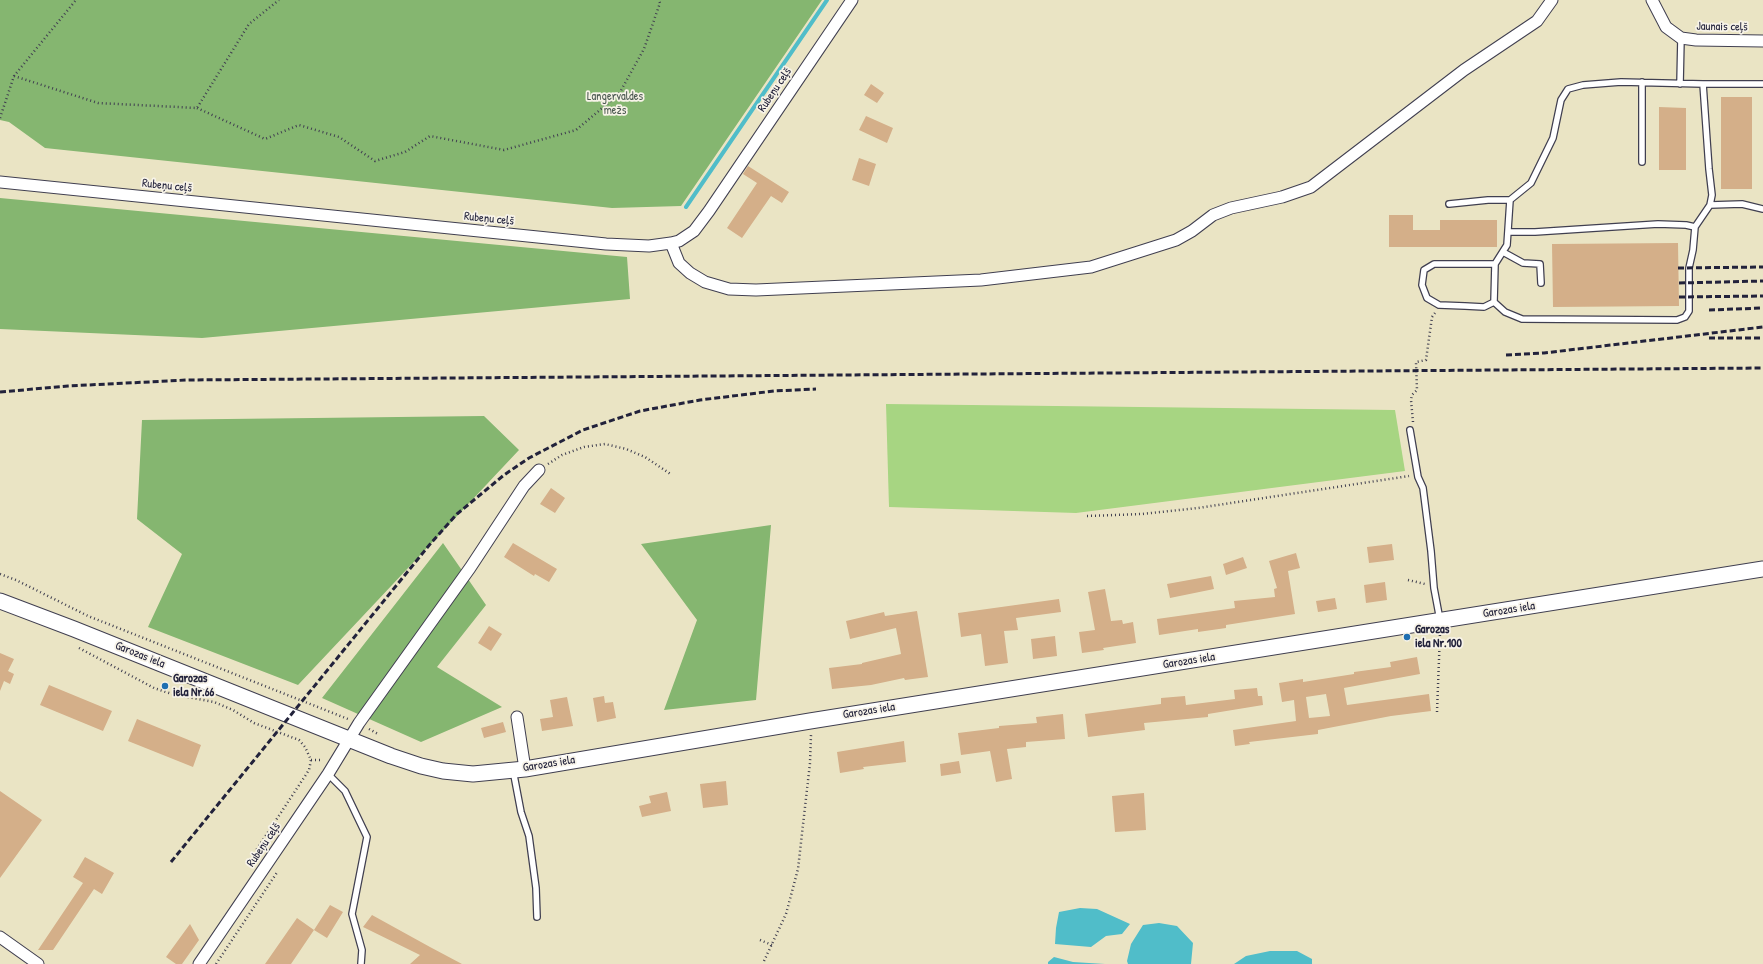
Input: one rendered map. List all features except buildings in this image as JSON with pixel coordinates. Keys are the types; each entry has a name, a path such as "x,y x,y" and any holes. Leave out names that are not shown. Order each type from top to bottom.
{"main road":[{"name":"Garozas iela","path":"0,601 74,629 391,756 442,771 473,774 519,770 810,721 1763,569"}],"street":[{"name":"Rubeņu ceļš","path":"0,182 606,244 649,246 671,243 679,241 694,231 709,211 852,0"},
{"path":"671,243 679,263 690,273 705,282 729,289 756,290 981,280 1091,267 1176,240 1192,231 1213,215 1230,208 1282,197 1311,187 1464,70 1537,21 1552,0"},
{"name":"Jaunais ceļš","path":"1652,0 1666,27 1681,38 1696,40 1763,41"},
{"name":"Rubeņu ceļš","path":"199,964 328,774 359,723 470,568 524,486 539,470"},
{"path":"517,717 519,770"},
{"path":"0,937 38,964"}],"lane":[{"path":"1680,84 1681,38"},
{"path":"1449,204 1488,200 1510,200 1531,183 1553,138 1561,100 1568,89 1584,85 1621,82 1763,84"},
{"path":"1642,82 1642,162"},
{"path":"1510,200 1507,244 1495,264 1494,302 1505,312 1522,319 1677,320 1685,317 1689,311 1689,268 1693,250 1695,227 1710,205 1712,195 1703,84"},
{"path":"1710,205 1742,204 1763,209"},
{"path":"1509,232 1535,232 1658,224 1686,225 1695,227"},
{"path":"1503,252 1523,263 1540,264 1541,283"},
{"path":"1494,302 1484,307 1439,305 1427,298 1422,285 1424,270 1434,264 1495,264"},
{"path":"1410,430 1418,477 1423,488 1434,588 1440,621"},
{"path":"519,770 521,812 529,836 536,888 537,917"},
{"path":"328,774 345,791 367,837 352,914 362,950 361,964"}],"path":[{"path":"0,118 14,76 76,0"},
{"path":"197,108 249,24 279,0"},
{"path":"14,76 98,103 197,108 265,139 299,125 339,137 375,161 405,152 430,136 504,150 576,130 618,94 644,49 660,3 659,0"},
{"path":"1410,430 1413,422 1412,395 1417,390 1416,362 1426,360 1432,317 1439,305"},
{"path":"539,470 584,447 605,444 626,448 645,457 672,475"},
{"path":"1087,516 1142,514 1198,508 1398,477 1418,477"},
{"path":"0,574 23,583 88,616 359,723 385,737"},
{"path":"1408,580 1434,588"},
{"path":"1437,712 1440,621"},
{"path":"77,647 154,688 172,694 214,702 233,710 254,723 299,740 306,747 311,760 309,770 257,849 256,855 259,860 279,871 216,964"},
{"path":"764,961 786,914 798,869 810,763 810,721"},
{"path":"760,940 772,945"}],"green space":[{"name":"Langervaldes mežs","path":"0,0 822,0 681,206 612,208 45,148 9,122 0,120"},
{"path":"0,198 627,257 630,299 202,338 0,329"},
{"path":"886,404 1395,410 1405,471 1076,513 889,507"},
{"path":"484,416 519,450 298,685 148,627 182,554 137,519 142,420"},
{"path":"771,525 756,700 664,710 697,620 641,544"},
{"path":"443,543 486,605 437,667 502,707 421,742 322,698"}],"water":[{"path":"1080,908 1097,909 1130,924 1122,934 1106,936 1091,947 1055,944 1059,912"},
{"path":"1159,923 1177,926 1193,943 1191,964 1128,964 1127,961 1131,944 1143,925"},
{"path":"1270,951 1297,951 1312,959 1312,964 1234,964 1246,956"},
{"path":"1054,957 1073,962 1105,964 1048,964 1048,962"}],"waterway":[{"path":"686,207 827,0"}],"railway":[{"path":"1678,268 1763,267"},
{"path":"1679,283 1763,281"},
{"path":"1679,297 1763,296"},
{"path":"1709,310 1763,308"},
{"path":"1506,355 1544,353 1763,327"},
{"path":"1709,338 1763,338"},
{"path":"0,392 68,386 187,380 1763,368"},
{"path":"171,862 431,543 457,514 504,475 529,458 583,430 640,411 700,400 774,391 816,389"}],"place":[{"name":"Garozas iela Nr.100","path":"1407,637"},
{"name":"Garozas iela Nr.66","path":"165,686"}]}
